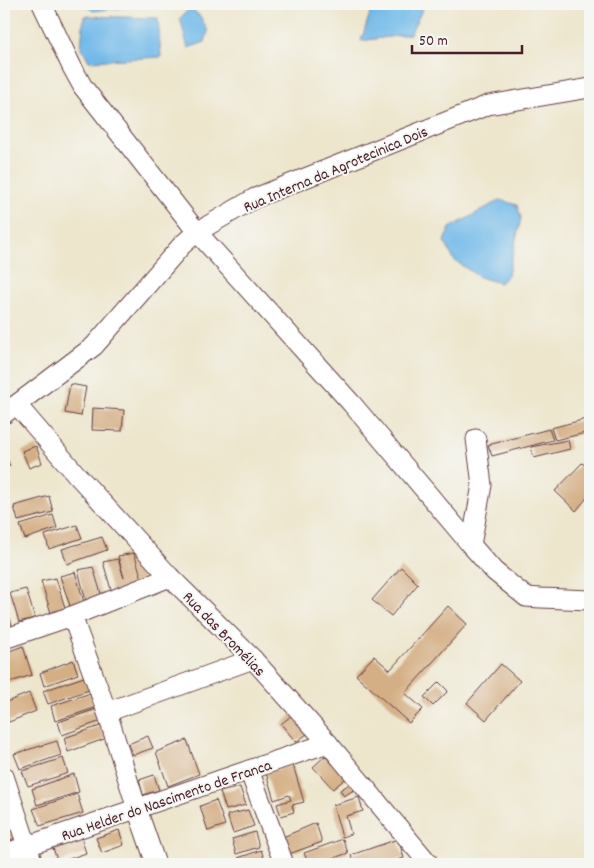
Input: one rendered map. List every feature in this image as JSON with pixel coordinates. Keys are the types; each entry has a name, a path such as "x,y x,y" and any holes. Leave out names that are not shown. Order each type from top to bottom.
{"street":[{"path":"42,4 83,87 197,232 352,404 494,571 526,597 590,600"},
{"name":"Rua Interna da Agrotecinica Dois","path":"10,410 94,346 182,245 197,232 255,198 488,105 590,88"},
{"name":"Rua das Bromélias","path":"10,410 76,474 170,577 253,659 328,743 429,864"},
{"path":"471,545 482,485 476,439"},
{"path":"4,639 72,616 170,577"},
{"path":"72,616 107,712 137,810 156,864"},
{"path":"107,712 253,659"},
{"name":"Rua Helder do Nascimento de Franca","path":"4,854 328,743"},
{"path":"249,770 284,864"},
{"path":"4,776 33,864"}],"water":[{"path":"85,4 151,4 93,11"},
{"path":"373,4 425,4 410,34 361,41"},
{"path":"190,8 200,16 208,31 205,42 188,48 180,18"},
{"path":"84,16 158,18 161,57 89,61 81,46"},
{"path":"500,200 517,205 521,218 508,275 500,283 479,277 454,260 444,241 450,228"}],"building":[{"path":"70,384 86,387 81,416 65,413"},
{"path":"93,408 124,410 122,431 92,430"},
{"path":"590,418 590,432 555,440 551,428"},
{"path":"549,429 553,440 492,456 488,445"},
{"path":"568,440 570,449 534,458 531,447"},
{"path":"36,446 42,463 29,468 22,451"},
{"path":"4,450 10,466 4,468"},
{"path":"582,463 590,469 590,494 576,511 555,491"},
{"path":"49,496 53,512 18,521 14,506"},
{"path":"53,515 57,528 25,539 20,525"},
{"path":"77,525 82,538 49,549 45,535"},
{"path":"102,537 107,550 67,564 62,549"},
{"path":"134,553 143,582 112,593 103,562 118,559 124,578 118,556"},
{"path":"93,567 102,597 86,601 78,570"},
{"path":"401,567 418,584 391,616 372,600"},
{"path":"75,572 84,602 70,606 60,576"},
{"path":"56,578 65,608 51,613 41,581"},
{"path":"26,589 35,618 19,622 10,593"},
{"path":"4,601 13,628 4,631"},
{"path":"448,606 467,624 405,693 423,709 409,723 356,675 374,656 390,670"},
{"path":"23,646 32,675 4,684 4,653"},
{"path":"73,660 78,674 44,686 40,673"},
{"path":"501,664 520,681 486,720 467,703"},
{"path":"84,677 89,690 48,704 43,691"},
{"path":"439,682 448,691 433,706 424,697"},
{"path":"29,693 36,711 9,722 4,709 4,703"},
{"path":"91,693 95,708 55,721 51,706"},
{"path":"97,709 101,721 62,735 58,722"},
{"path":"292,715 307,734 296,742 281,724"},
{"path":"103,725 107,738 68,752 64,738"},
{"path":"148,736 153,748 133,755 128,744"},
{"path":"187,740 199,774 168,786 156,752"},
{"path":"57,741 61,755 20,769 14,754"},
{"path":"325,756 346,778 333,789 313,767"},
{"path":"63,758 68,773 28,786 22,771"},
{"path":"293,765 304,802 292,805 294,812 281,816 277,804 291,800 289,795 274,800 266,773"},
{"path":"74,774 79,792 37,805 32,789"},
{"path":"154,775 159,790 143,795 139,780"},
{"path":"353,782 357,788 344,796 340,790"},
{"path":"240,787 246,805 226,810 220,792"},
{"path":"77,794 83,813 40,826 33,809"},
{"path":"359,797 363,811 346,816 351,834 342,837 333,805"},
{"path":"216,800 225,825 208,831 200,806"},
{"path":"4,802 17,837 4,843"},
{"path":"248,810 254,826 233,833 227,815"},
{"path":"316,823 322,842 289,854 283,837"},
{"path":"119,830 124,845 102,853 96,838"},
{"path":"255,832 259,847 236,854 232,839"},
{"path":"81,837 86,853 58,863 53,848"},
{"path":"343,839 348,853 317,864 309,864 304,853"},
{"path":"398,839 404,858 385,864 354,864 351,855"},
{"path":"261,850 266,864 240,864 238,858"},
{"path":"23,859 25,864 7,864"}]}
